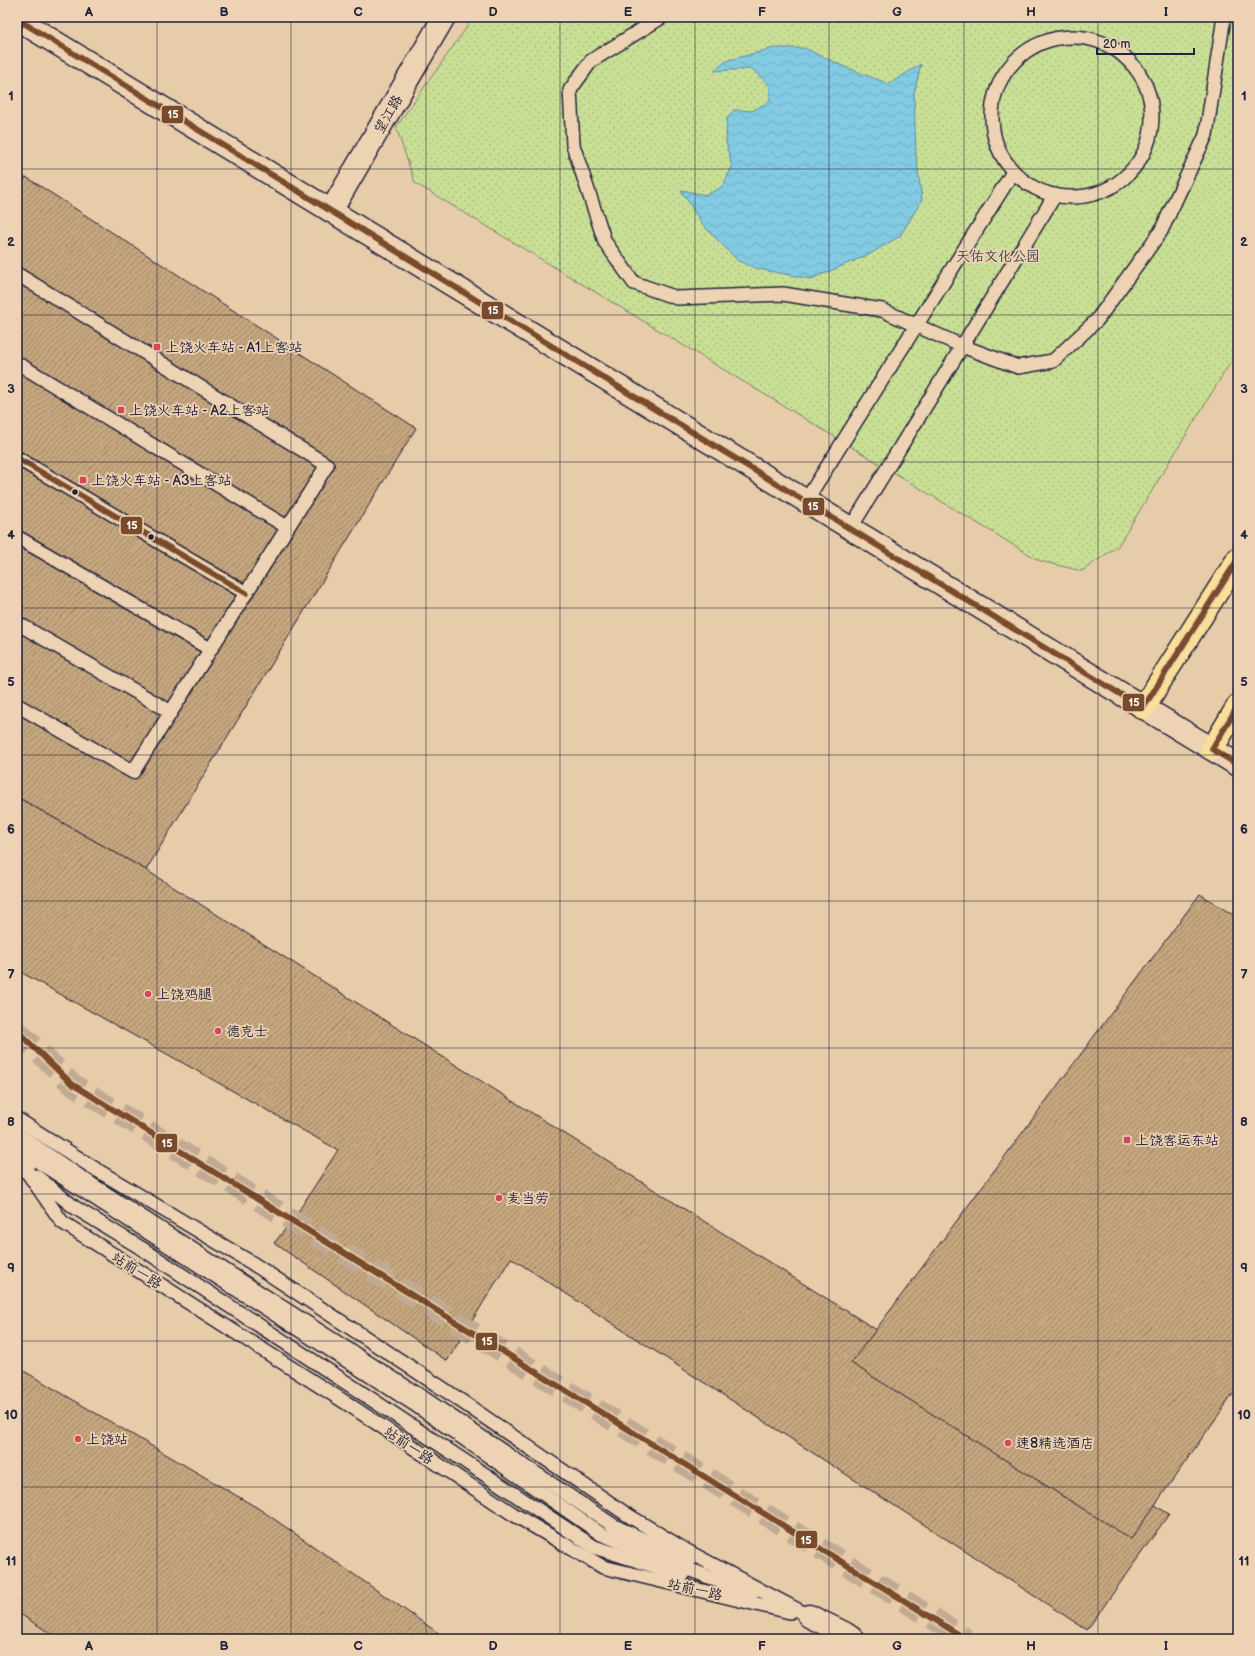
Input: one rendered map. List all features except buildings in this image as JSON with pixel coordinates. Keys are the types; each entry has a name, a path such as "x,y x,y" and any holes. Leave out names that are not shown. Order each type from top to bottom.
{"main road":[{"path":"1143,708 1238,559"},
{"path":"1212,748 1238,706"}],"street":[{"name":"望江路","path":"331,211 444,17"},
{"path":"19,24 331,211 805,502 1238,765"},
{"name":"站前一路","path":"808,1616 844,1633 853,1639"}],"lane":[{"path":"662,17 591,61 570,90 574,145 605,242 634,283 678,298 783,294 882,310 962,346 1018,367 1053,361 1097,320 1161,231 1206,135 1224,17"},
{"path":"1070,36 1096,40 1119,52 1138,71 1149,95 1152,121 1146,146 1133,169 1113,186 1087,196 1055,195 1035,188 1013,172 998,149 992,124 993,98 1004,74 1021,54 1044,41 1070,36"},
{"path":"805,502 1013,172"},
{"path":"850,529 1055,195"},
{"path":"17,274 326,465 133,772 17,705"},
{"path":"17,363 287,527"},
{"path":"17,458 246,593"},
{"path":"17,537 210,649"},
{"path":"17,623 171,712"},
{"path":"17,1119 97,1170 252,1263 445,1390 626,1514 687,1551 808,1616"},
{"path":"17,1134 91,1184 418,1395 614,1526 808,1616"},
{"path":"19,1157 74,1207 141,1248 350,1384 594,1547 808,1616"},
{"path":"19,1157 414,1404 601,1534 808,1616"},
{"name":"站前一路","path":"19,1157 62,1222 348,1404 513,1514 603,1567 808,1616"}],"shaded area":[{"path":"17,1614 61,1639 17,1639"}],"green space":[{"name":"天佑文化公园","path":"474,17 1238,17 1238,350 1118,546 1082,571 1040,561 415,183 396,127"}],"water":[{"path":"774,48 804,48 845,67 889,84 921,64 914,94 916,155 922,200 900,236 870,254 811,279 758,269 738,261 702,224 681,190 706,195 722,187 732,167 726,142 727,119 734,110 752,111 770,101 770,86 752,69 714,71 726,61"}],"tunnel":[{"path":"17,1031 72,1084 966,1639"}],"transit line":[{"name":"15","path":"17,32 22,22 1143,708 1238,559"},
{"name":"15","path":"17,458 246,593"},
{"name":"15","path":"1238,706 1212,749 1238,765"},
{"name":"15","path":"17,1031 72,1084 966,1639"}],"place":[{"name":"上饶火车站 - A1上客站","path":"157,347"},
{"name":"上饶火车站 - A2上客站","path":"121,410"},
{"name":"上饶火车站 - A3上客站","path":"83,480"},
{"name":"上饶鸡腿","path":"148,994"},
{"name":"德克士","path":"218,1031"},
{"name":"上饶客运东站","path":"1127,1140"},
{"name":"麦当劳","path":"499,1198"},
{"name":"上饶站","path":"78,1439"},
{"name":"速8精选酒店","path":"1008,1443"}]}
